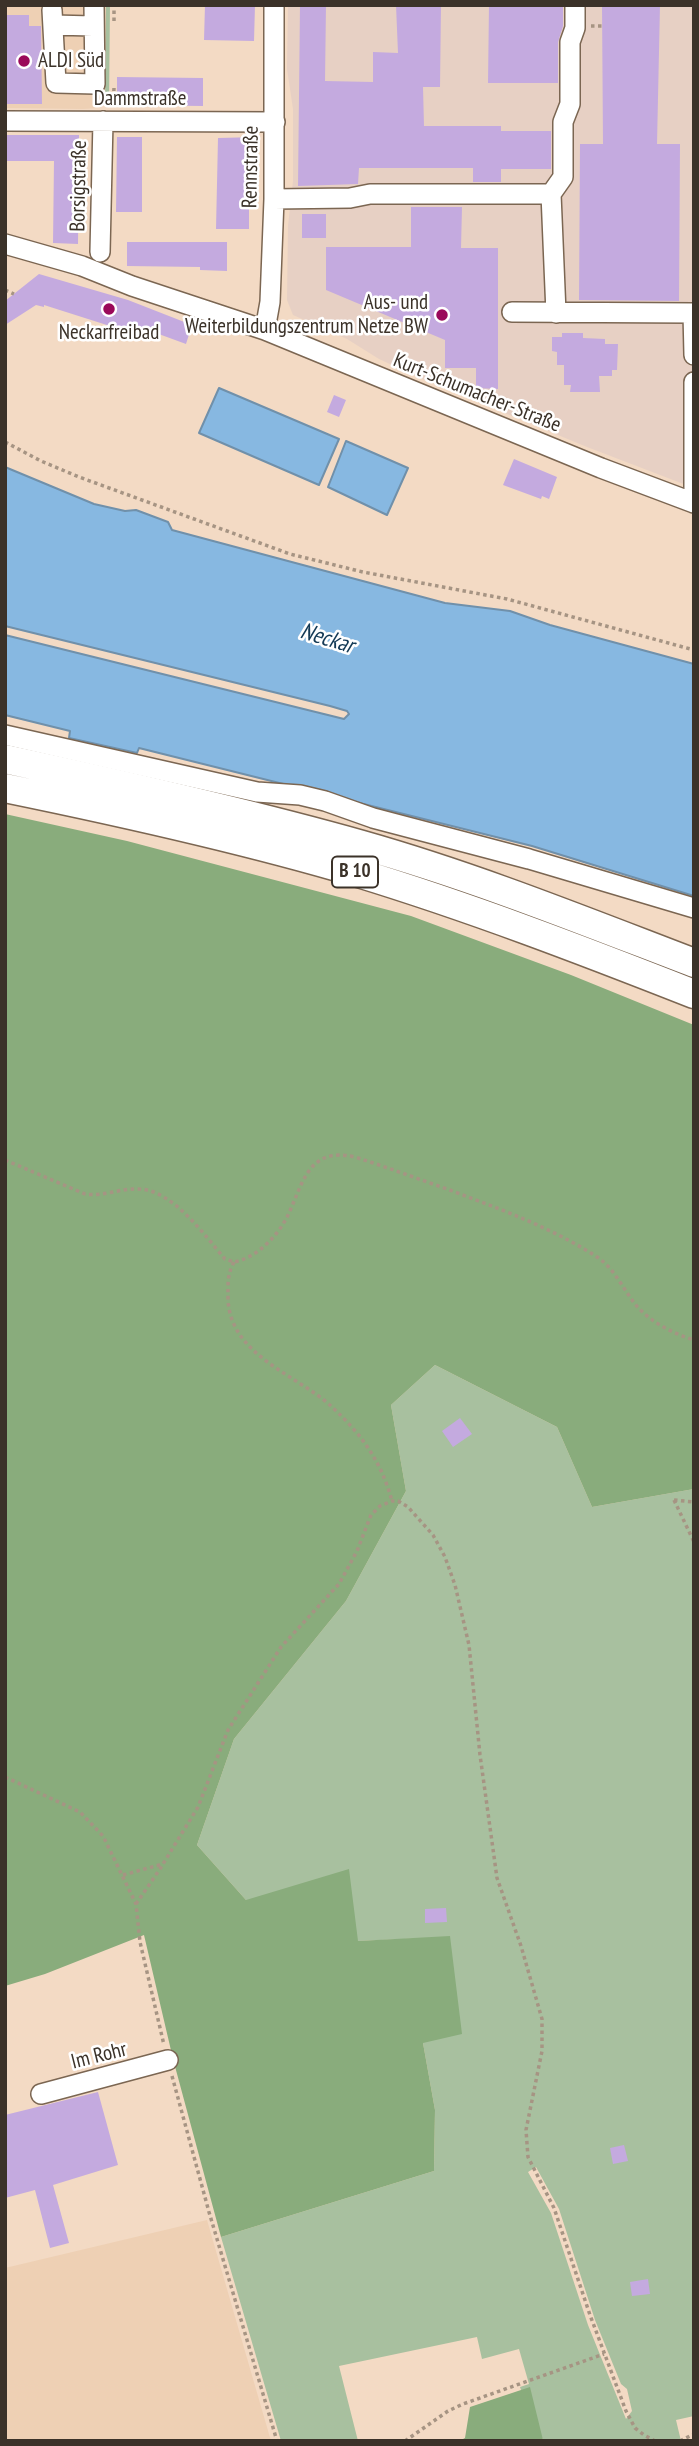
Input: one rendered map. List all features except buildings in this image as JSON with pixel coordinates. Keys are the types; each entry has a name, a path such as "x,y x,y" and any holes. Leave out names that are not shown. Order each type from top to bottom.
{"highway":[{"name":"B 10","path":"5,759 183,798 364,846 534,902 694,962"},
{"name":"B 10","path":"5,788 173,825 354,872 530,930 694,994"}],"street":[{"path":"93,26 53,18 56,83 95,84 94,5"},
{"name":"Rennstraße","path":"265,330 270,302 274,199 274,5"},
{"path":"556,313 551,194 563,177 563,122 570,104 570,42 575,27 575,5"},
{"name":"Dammstraße","path":"5,121 275,122"},
{"name":"Borsigstraße","path":"100,252 103,121"},
{"path":"274,199 350,198 370,194 551,194"},
{"name":"Kurt-Schumacher-Straße","path":"5,244 82,266 132,286 265,330 601,468 694,503"},
{"path":"512,312 694,313 694,355"},
{"path":"694,382 694,503"},
{"path":"5,735 257,792 300,795 325,801 373,818 529,859 694,908"},
{"name":"Im Rohr","path":"41,2094 168,2060"}],"path":[{"path":"5,290 14,294"},
{"path":"5,442 79,477 290,554 363,572 507,599 694,650"},
{"path":"5,1160 85,1194 99,1195 139,1189 150,1192 186,1214 225,1259 234,1262 251,1256 277,1232 288,1215 300,1182 315,1164 329,1156 349,1156 486,1203 532,1222 583,1248 605,1263 648,1316 663,1327 694,1340"},
{"path":"234,1262 228,1278 228,1306 242,1335 264,1361 330,1405 362,1438 384,1476 392,1502"},
{"path":"694,1502 674,1500 694,1542"},
{"path":"136,1904 198,1807 228,1730 285,1642 339,1584 355,1556 371,1515 380,1506 392,1502 398,1501 408,1507 433,1535 448,1566 463,1618 474,1680 482,1768 497,1878 521,1946 543,2026 542,2051 526,2130 527,2151 532,2168 554,2208 631,2421 644,2435 655,2441"},
{"path":"5,1777 55,1799 85,1816 103,1836 136,1904 140,1942 168,2060 212,2222 277,2441"},
{"path":"123,1875 163,1864"},
{"path":"405,2441 448,2411 463,2404 605,2354"},
{"path":"680,2441 694,2434"}],"shaded area":[{"path":"5,5 108,5 107,103 100,108 83,109 5,108"},
{"path":"288,5 694,5 694,488 420,378 379,359 347,339 293,315 287,300 288,226 293,181 293,109 287,69"},
{"path":"207,2220 271,2441 5,2441 5,2268"}],"green space":[{"path":"106,5 110,5 109,105 105,105"},
{"path":"5,814 127,841 411,916 571,975 694,1025 694,1489 592,1507 557,1427 435,1365 391,1405 406,1491 346,1601 234,1739 197,1845 246,1900 349,1869 358,1941 450,1936 462,2034 423,2043 435,2110 434,2171 221,2237 173,2059 144,1935 45,1974 5,1986"},
{"path":"435,1365 557,1427 592,1507 694,1489 694,2416 676,2420 681,2441 541,2441 543,2439 535,2432 520,2387 529,2384 519,2349 482,2359 477,2337 339,2366 358,2441 281,2441 221,2237 434,2171 435,2110 423,2043 450,1937 358,1941 246,1900 197,1845 234,1739 346,1601 406,1491 391,1405","holes":["536,2167 559,2209 595,2320 621,2384 627,2389 632,2411 626,2419 588,2325 551,2213 528,2172"]},
{"path":"530,2387 543,2440 459,2441 465,2438 470,2407"}],"water":[{"path":"219,388 339,439 319,485 199,433"},
{"path":"346,441 408,468 387,515 328,487"},
{"name":"Neckar","path":"5,467 94,504 125,511 136,510 168,522 172,530 445,603 510,611 550,625 694,664 694,896 532,846 139,748 137,753 69,738 70,731 5,715 5,635 344,719 349,714 330,706 5,626"}],"place":[{"name":"ALDI Süd","path":"24,61"},
{"name":"Neckarfreibad","path":"109,309"},
{"name":"Aus- und Weiterbildungszentrum Netze BW","path":"442,315"}]}
